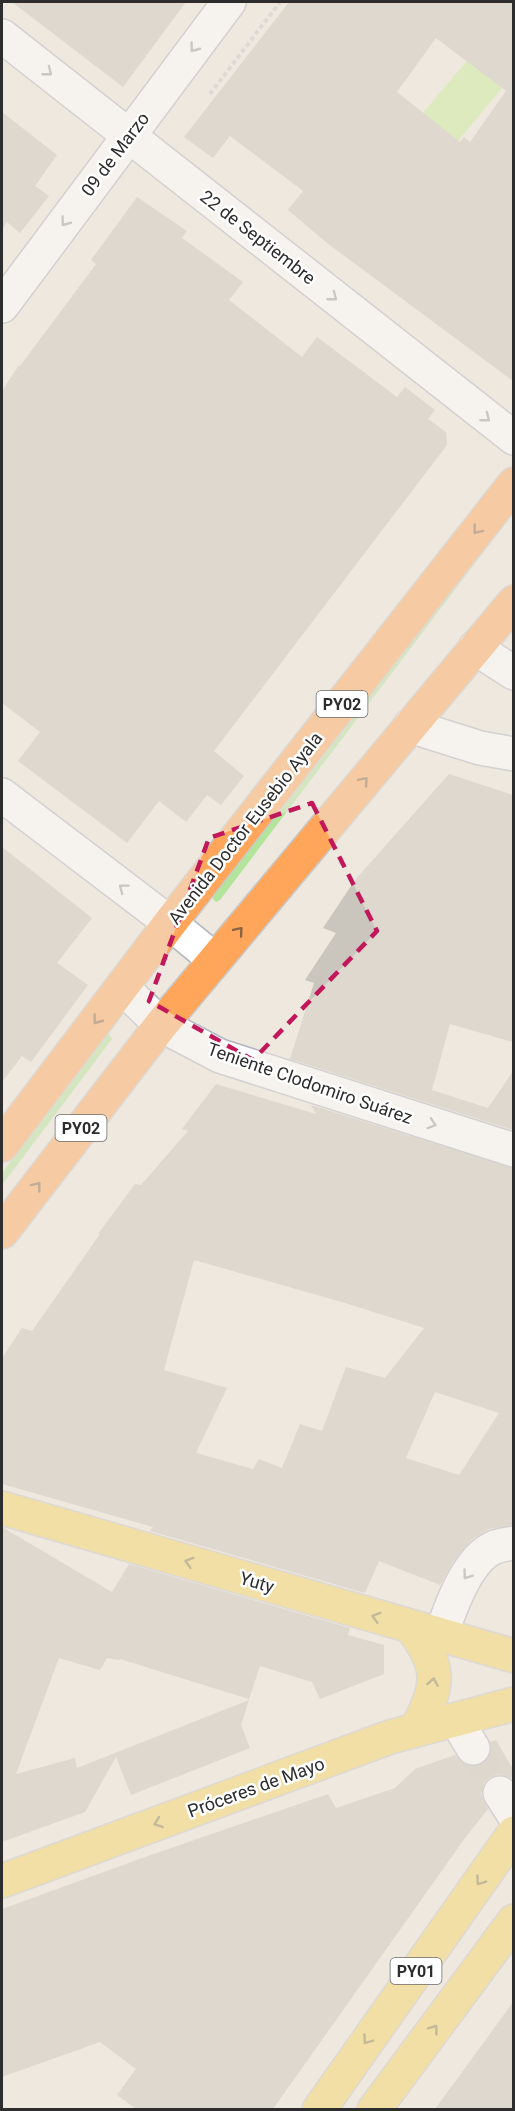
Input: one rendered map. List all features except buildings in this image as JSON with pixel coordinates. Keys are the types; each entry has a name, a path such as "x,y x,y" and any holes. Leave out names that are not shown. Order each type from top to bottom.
{"highway":[{"name":"Avenida Doctor Eusebio Ayala","path":"2,1145 170,923 513,484"},
{"name":"PY02","path":"2,1232 215,960 475,648 509,615"}],"main road":[{"name":"Yuty","path":"2,1508 513,1656"},
{"path":"408,1732 416,1730 424,1716 433,1685 435,1670 425,1645 426,1631"},
{"name":"Próceres de Mayo","path":"2,1881 379,1741 513,1704"},
{"name":"PY01","path":"319,2109 513,1833"},
{"name":"PY01","path":"374,2109 513,1921"}],"street":[{"name":"09 de Marzo","path":"2,306 229,2"},
{"name":"22 de Septiembre","path":"2,36 513,438"},
{"path":"475,648 513,673"},
{"path":"410,726 480,748 513,754"},
{"path":"2,795 215,960"},
{"name":"Teniente Clodomiro Suárez","path":"122,987 162,1025 197,1045 241,1063 513,1150"},
{"path":"426,1631 476,1563 493,1548 513,1543"},
{"path":"456,1719 473,1748"}],"path":[{"path":"208,96 280,2"}],"highlighted area":[{"path":"312,803 377,931 253,1060 149,1001 209,838"}],"green space":[{"path":"480,45 513,72 513,75 458,141 423,113"},
{"path":"513,500 513,513 220,900 216,902 213,894"},
{"path":"109,1034 112,1039 2,1185 2,1173 105,1035"}],"tunnel":[{"path":"473,1748 500,1793"}]}
